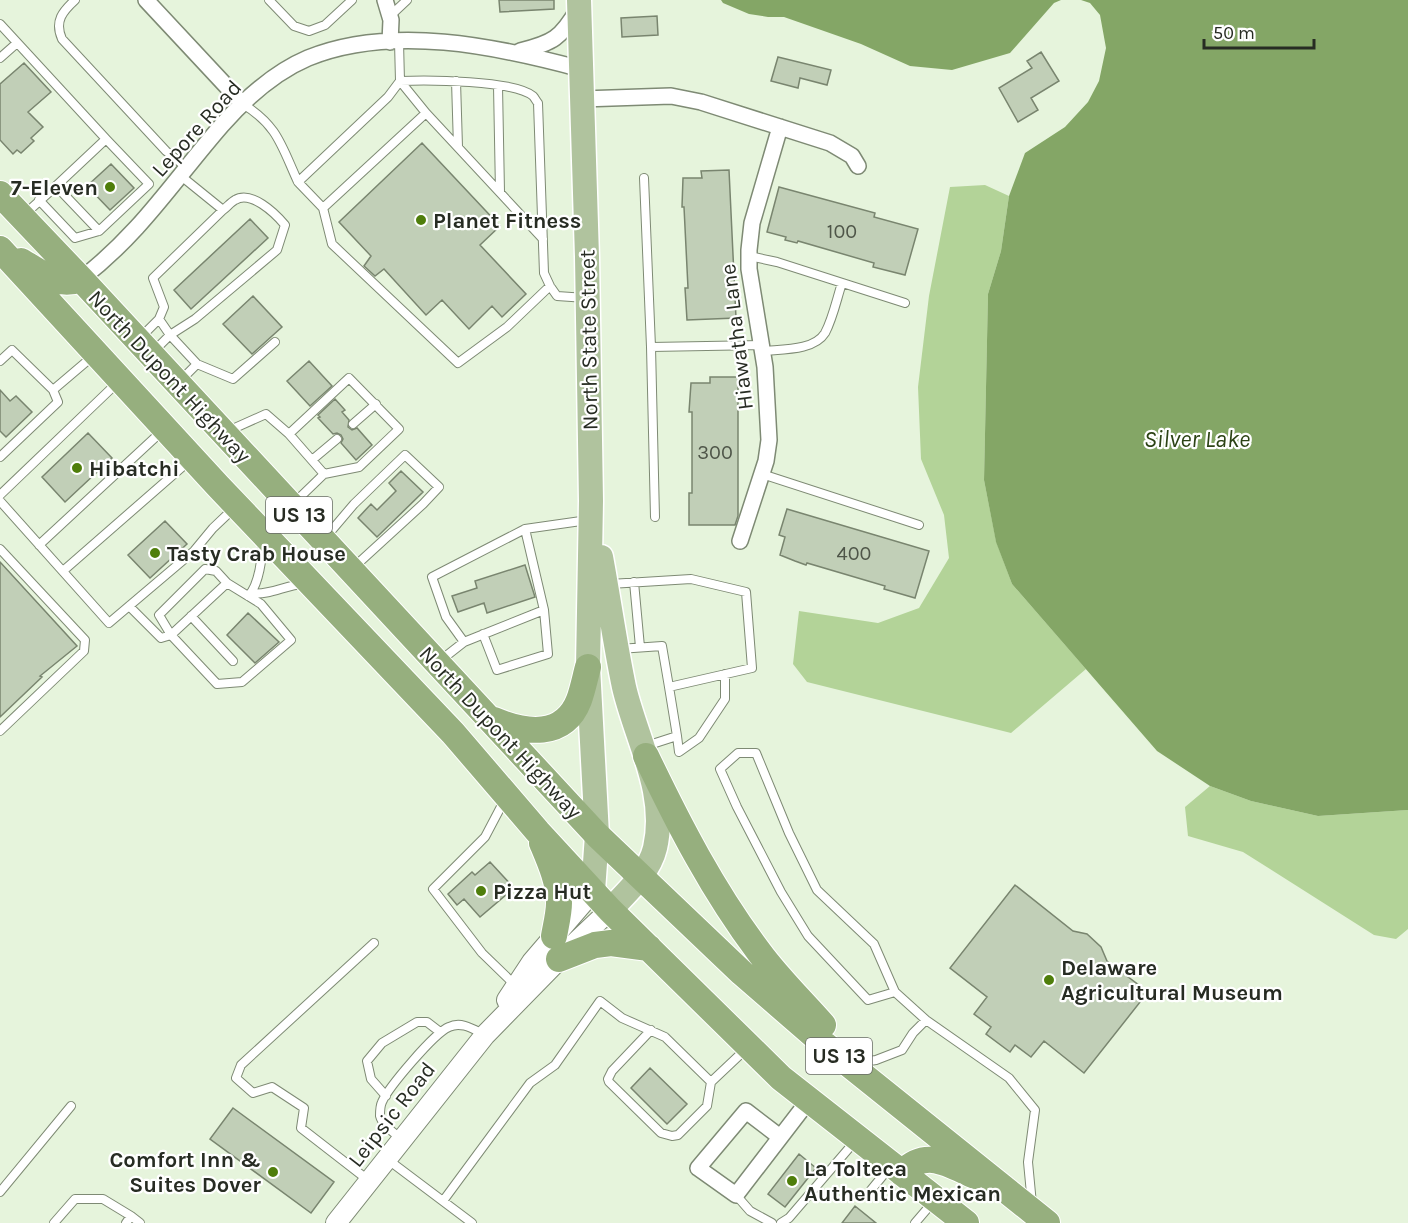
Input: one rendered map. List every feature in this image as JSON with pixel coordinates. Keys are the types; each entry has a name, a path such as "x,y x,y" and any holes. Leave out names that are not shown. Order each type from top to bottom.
{"highway":[{"name":"North Dupont Highway","path":"0,194 30,209 81,279 597,835 742,973 825,1045 1039,1217"},
{"name":"North Dupont Highway","path":"0,249 236,506 453,733 538,832 610,910 781,1078 966,1223"},
{"path":"0,249 55,281 69,284 81,279"},
{"path":"489,718 513,729 528,731 543,730 558,725 570,715 579,701 588,667"},
{"path":"453,733 514,781 531,780 541,774"},
{"path":"644,752 686,838 760,954 875,1084"},
{"path":"538,832 554,872 558,892 556,947 622,944 649,948"},
{"path":"897,1169 921,1160 942,1161 1008,1191"}],"main road":[{"name":"North State Street","path":"579,3 591,510 588,667 597,835 593,891"},
{"name":"North State Street","path":"591,510 606,584 629,648 629,706 657,803 658,826 655,849 642,876 610,910"}],"street":[{"path":"146,0 243,104"},
{"path":"385,0 394,42"},
{"path":"517,52 544,45 563,32 579,3"},
{"name":"Lepore Road","path":"81,279 118,249 243,104 273,79 306,59 343,47 394,42 461,44 517,52 581,69"},
{"path":"582,99 671,96 701,102 830,143 852,156 858,166"},
{"name":"Hiawatha Lane","path":"740,541 762,474 769,440 765,367 748,256 753,223 780,127"},
{"name":"Leipsic Road","path":"336,1223 556,947 593,891"},
{"name":"Leipsic Road","path":"485,1035 532,962 610,910"},
{"path":"780,1137 746,1111 698,1168 736,1195 780,1137 808,1100"}],"lane":[{"path":"75,0 61,16 58,27 66,44 184,172 223,210"},
{"path":"269,0 294,26 309,31 325,25 352,0"},
{"path":"390,16 407,0"},
{"path":"0,24 106,139 164,197"},
{"path":"394,42 400,81 426,113 543,239"},
{"path":"0,58 17,43"},
{"path":"298,182 388,97 400,81"},
{"path":"400,81 456,81 521,90 534,96 538,104 544,273 549,286 557,296 587,298"},
{"path":"456,81 458,147"},
{"path":"498,86 500,192"},
{"path":"243,104 257,113 275,130 298,182 323,208 332,244 458,363 507,327 549,286"},
{"path":"323,208 426,113"},
{"path":"106,139 30,209 75,238 99,231 149,184"},
{"path":"644,178 655,517"},
{"path":"56,186 99,231"},
{"path":"236,198 247,198 276,214 285,225 277,250 195,319 144,348 164,307 153,278 236,198"},
{"path":"748,256 777,262 905,303"},
{"path":"651,347 800,347 817,341 825,334 843,283"},
{"path":"159,319 170,335 197,364 233,379 275,342"},
{"path":"0,361 12,350 53,390 58,402 0,457"},
{"path":"53,390 96,354"},
{"path":"177,383 197,364"},
{"path":"290,434 349,378 399,429 359,467 324,474 291,506"},
{"path":"0,495 120,380"},
{"path":"353,424 376,404"},
{"path":"223,433 266,414 290,434 324,474"},
{"path":"39,545 165,428"},
{"path":"312,460 337,439"},
{"path":"323,540 354,504 405,455 438,487 423,504 351,570"},
{"path":"63,571 192,458"},
{"path":"762,474 919,525"},
{"path":"0,501 109,623 194,552 213,528 236,506"},
{"path":"465,642 446,617 432,577 525,529 591,510"},
{"path":"483,634 497,670 548,654 544,610 525,529"},
{"path":"250,595 261,563 261,531"},
{"path":"0,549 85,640 84,651 0,731"},
{"path":"205,570 216,571 227,583 250,595 261,604 291,640 242,682 217,684 171,635 159,615 205,570"},
{"path":"606,584 692,579 746,592 753,668 669,687"},
{"path":"634,582 629,648 662,646 680,752 699,738 725,699 725,674"},
{"path":"129,606 161,638 171,635 227,583"},
{"path":"250,595 262,595 292,585 310,583"},
{"path":"437,663 465,642 544,610"},
{"path":"191,616 233,661"},
{"path":"644,752 677,736"},
{"path":"895,992 868,1000 808,936 781,892 720,769 738,753 756,753 789,833 817,890 874,944 895,992 926,1020 1009,1077 1035,1110 1029,1162 1039,1217"},
{"path":"507,796 485,837 433,889 482,953 516,986"},
{"path":"369,1181 301,1128 304,1108 272,1087 253,1093 236,1078 241,1065 374,943"},
{"path":"443,1202 530,1083 555,1065 600,1001 622,1018 665,1037 711,1082"},
{"path":"857,1063 876,1060 902,1050 913,1033 926,1020"},
{"path":"386,1096 371,1079 367,1061 382,1043 417,1022 427,1022 440,1032"},
{"path":"402,1139 381,1118 382,1100 424,1047 448,1027 462,1025 485,1035"},
{"path":"651,1030 612,1071 609,1075 609,1082 662,1132 672,1136 678,1135 707,1106 711,1082 748,1047"},
{"path":"0,1192 71,1106"},
{"path":"781,1223 789,1218 858,1138"},
{"path":"386,1158 472,1223"},
{"path":"871,1190 897,1169"},
{"path":"736,1195 750,1211 772,1223"},
{"path":"54,1223 75,1199 103,1199 140,1223"},
{"path":"915,1223 935,1199"},
{"path":"126,1223 131,1216"}],"shaded area":[{"path":"985,185 1009,196 1001,251 988,294 984,480 996,541 1012,584 1086,669 1011,733 807,682 793,664 799,611 878,623 919,608 949,558 944,515 921,459 918,387 929,296 950,187"},
{"path":"1210,786 1251,801 1318,816 1408,810 1408,929 1396,939 1374,935 1243,852 1188,836 1185,807"}],"water":[{"path":"721,0 1061,0 1054,3 1010,53 952,70 910,66 861,44 784,17 749,14"},
{"name":"Silver Lake","path":"1081,0 1408,0 1408,810 1318,816 1251,801 1210,786 1157,751 1012,584 996,542 984,480 988,294 1001,251 1009,196 1025,153 1065,127 1088,102 1099,81 1106,48 1100,15 1090,3"}],"building":[{"path":"499,0 554,0 554,9 500,12"},
{"path":"657,16 658,35 622,37 621,18"},
{"path":"1041,52 1059,81 1031,98 1038,110 1018,122 999,88 1032,68 1027,61"},
{"path":"778,57 831,70 827,85 800,78 798,88 771,81"},
{"path":"24,63 51,92 28,112 43,127 31,138 34,141 21,153 17,150 13,154 0,140 0,84"},
{"path":"422,143 500,226 480,245 526,294 502,317 492,306 469,329 442,300 426,315 384,269 375,276 364,266 371,256 339,222"},
{"name":"7-Eleven","path":"111,164 134,188 110,210 87,186"},
{"path":"729,170 736,318 687,320 685,288 688,288 684,207 682,207 683,178 702,178 701,171"},
{"path":"779,187 875,213 874,217 918,229 905,275 873,267 874,263 798,241 797,243 785,240 786,237 767,232"},
{"path":"250,219 268,238 191,309 174,290"},
{"path":"253,296 282,327 252,354 223,324"},
{"path":"309,361 332,386 310,406 287,381"},
{"path":"710,377 738,377 738,516 735,525 689,525 689,493 692,493 692,412 689,412 691,383 710,383"},
{"path":"0,390 10,401 16,396 32,412 6,437 0,431"},
{"path":"335,399 345,410 342,412 349,420 348,427 352,430 357,428 372,445 356,460 341,443 343,439 341,435 333,434 318,418 320,417 318,415"},
{"name":"Hibatchi","path":"88,433 112,458 65,502 42,477"},
{"path":"401,471 423,492 377,537 358,518 371,504 377,510 396,491 389,483"},
{"path":"787,509 929,551 915,598 884,589 885,586 807,563 806,565 780,555 785,537 779,535"},
{"path":"165,521 187,544 150,578 128,555"},
{"path":"0,562 77,646 40,676 42,677 0,717"},
{"path":"525,565 535,597 487,613 484,603 458,612 452,596 477,588 475,581"},
{"path":"248,613 279,642 255,663 227,635"},
{"name":"Pizza Hut","path":"490,862 514,888 480,917 464,899 457,905 448,894 472,872 475,875"},
{"name":"Delaware Agricultural Museum","path":"1015,885 1073,931 1087,934 1101,947 1107,961 1148,992 1084,1073 1044,1041 1031,1057 1015,1045 1010,1052 986,1034 991,1027 974,1014 987,997 950,968"},
{"path":"650,1068 687,1104 667,1124 631,1088"},
{"path":"233,1108 334,1182 311,1213 210,1139"},
{"name":"La Tolteca Authentic Mexican","path":"799,1154 816,1168 785,1207 768,1194"},
{"path":"855,1206 876,1223 842,1223"}],"place":[{"name":"7-Eleven","path":"110,187"},
{"name":"Planet Fitness","path":"421,220"},
{"name":"Hibatchi","path":"77,468"},
{"name":"Tasty Crab House","path":"155,553"},
{"name":"Pizza Hut","path":"481,891"},
{"name":"Delaware Agricultural Museum","path":"1049,980"},
{"name":"Comfort Inn & Suites Dover","path":"273,1172"},
{"name":"La Tolteca Authentic Mexican","path":"792,1181"}]}
